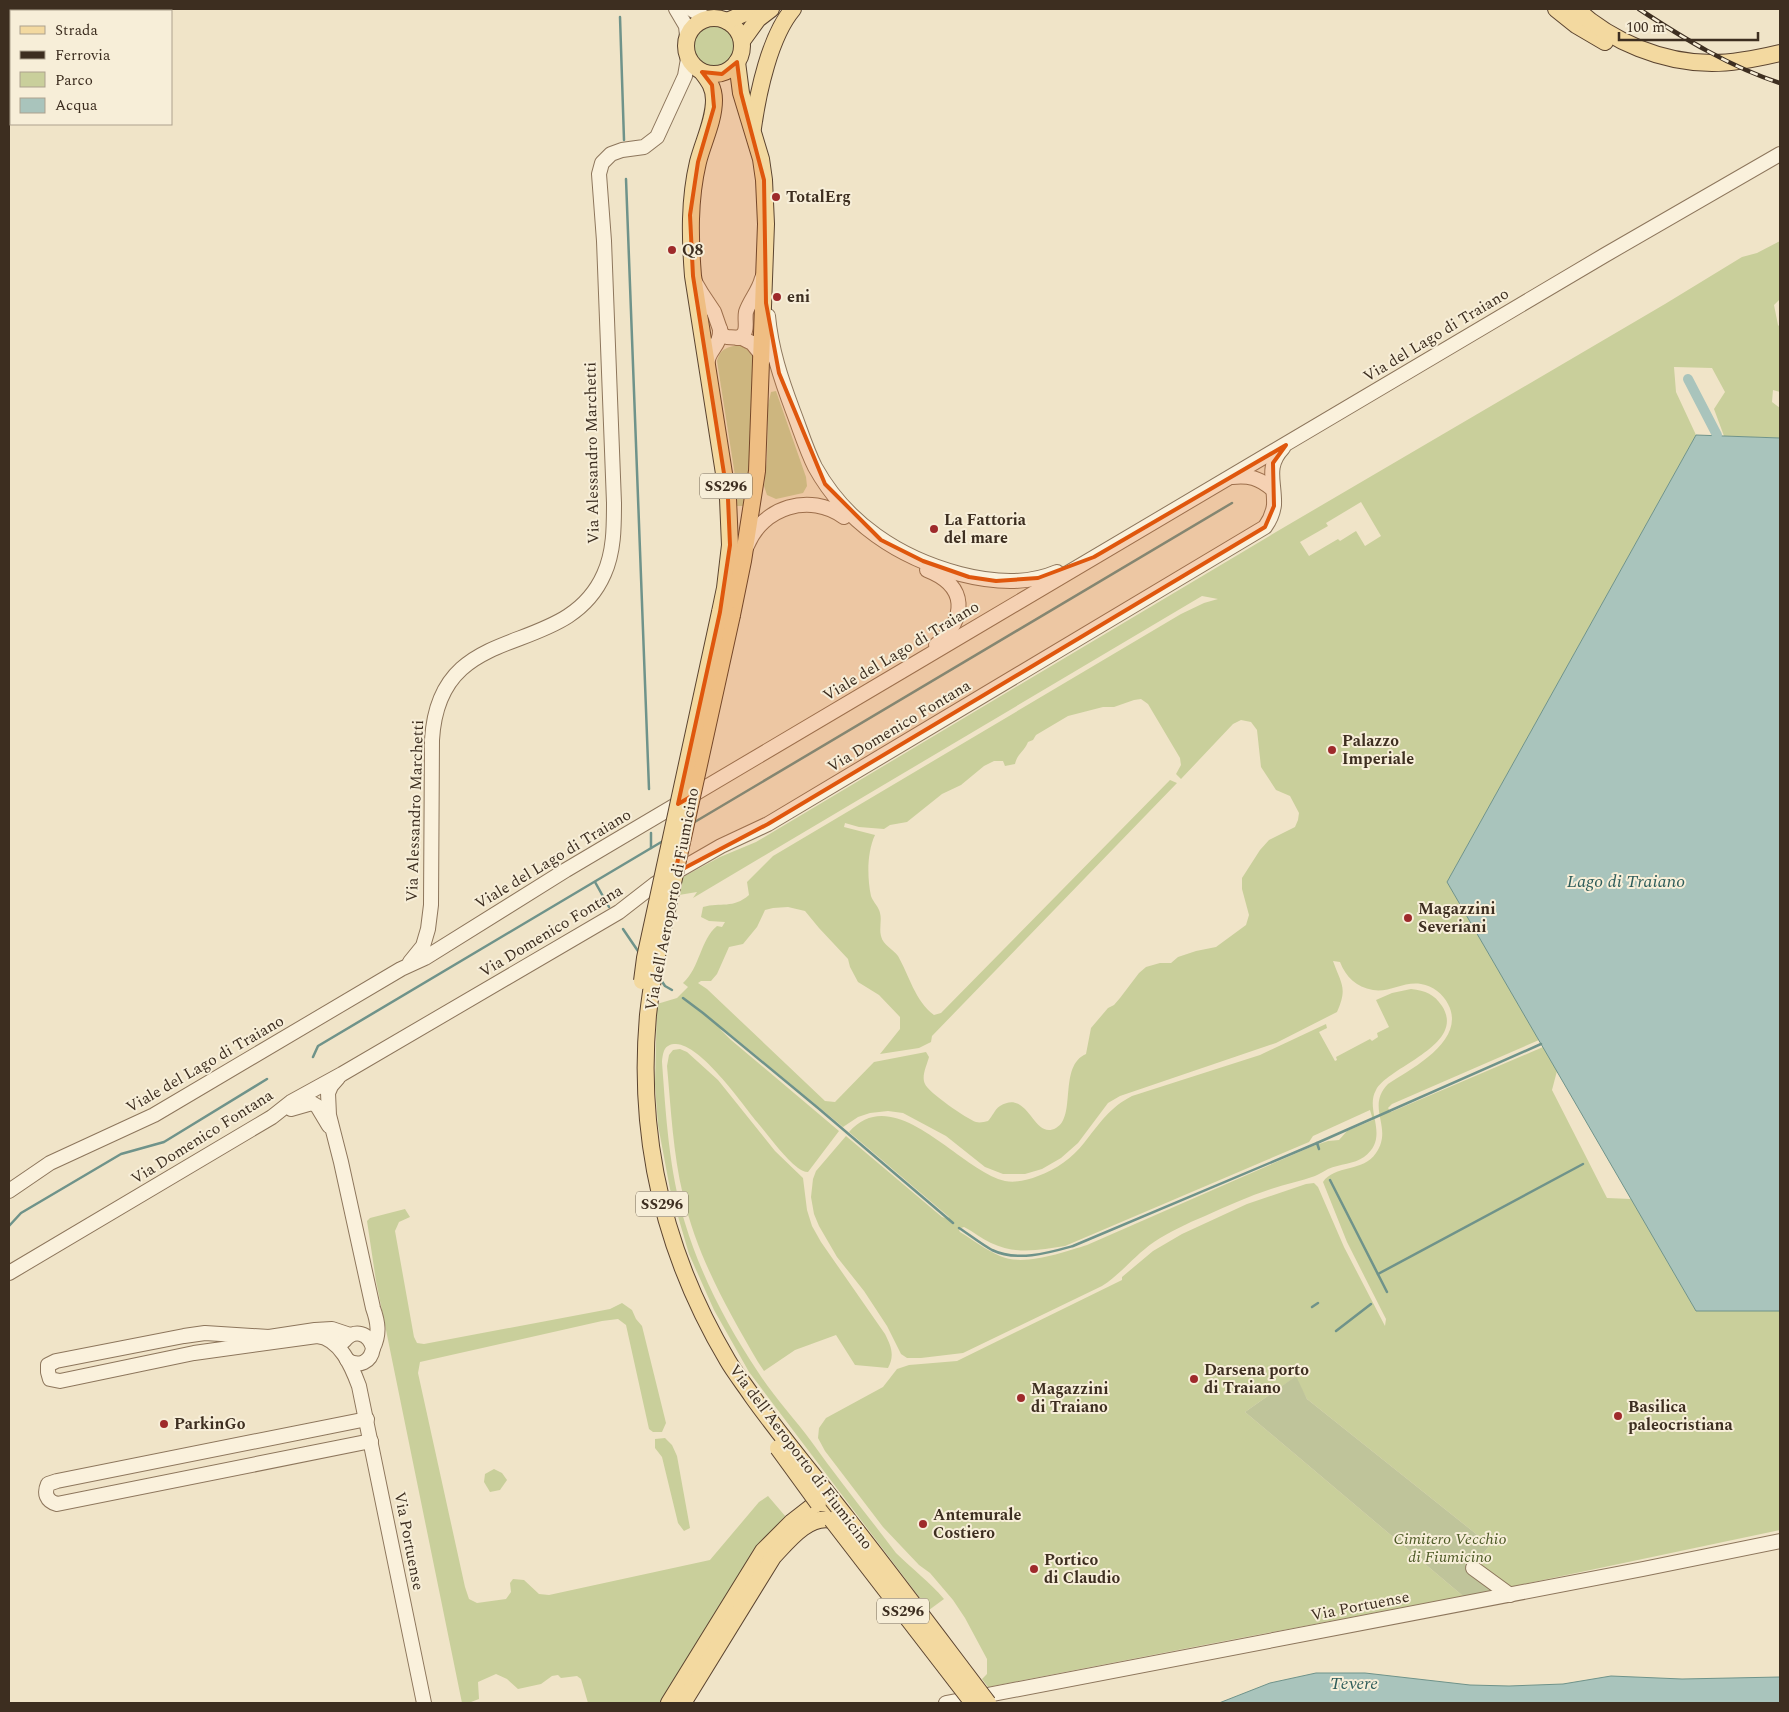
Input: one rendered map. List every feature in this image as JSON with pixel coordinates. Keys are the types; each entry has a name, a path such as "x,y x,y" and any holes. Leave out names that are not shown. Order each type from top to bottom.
{"main road":[{"path":"727,21 755,9"},
{"path":"742,41 758,20 771,9"},
{"path":"752,132 758,98 776,39 793,9"},
{"path":"1556,9 1599,39 1623,51 1647,59 1676,63 1713,63 1780,53"},
{"path":"1576,9 1603,29 1647,52 1678,60 1713,63"},
{"path":"707,19 727,21 738,31 742,41 742,48 737,62 731,69 722,74 712,75 702,72 688,59 685,45 687,36 697,23 707,19"},
{"name":"Via dell'Aeroporto di Fiumicino","path":"737,62 740,93 761,159 764,180 766,224 757,471 743,561 726,613 645,958 637,1015 634,1064 636,1116 644,1172 662,1246 679,1286 715,1359 741,1399 818,1503 840,1519 988,1703"},
{"name":"Via dell'Aeroporto di Fiumicino","path":"702,72 712,85 714,107 698,162 690,224 693,276 728,499 730,522 726,613 658,950 648,1014 646,1105 652,1157 659,1193 673,1244 687,1280 729,1362 973,1703"},
{"path":"683,1703 773,1557 796,1526 818,1503"},
{"path":"669,1703 763,1551 796,1526 818,1518 840,1519"}],"street":[{"path":"676,9 686,26 687,36"},
{"path":"691,9 707,19"},
{"name":"Via Alessandro Marchetti","path":"400,969 409,963 421,949 428,923 432,890 432,731 437,706 445,688 455,674 476,657 543,630 576,611 594,592 607,567 613,540 614,512 604,241 598,174 602,163 611,154 622,150 644,147 657,137 685,76 688,59"},
{"name":"Via del Lago di Traiano","path":"1111,548 1605,255 1780,154"},
{"path":"738,338 743,336 745,332 746,313 761,284 765,265"},
{"path":"765,265 768,322 779,373 808,451 825,484 835,498 857,520 893,548 938,568 979,578 1014,581 1038,578 1054,573 1083,559 1094,557"},
{"path":"693,276 714,312 724,336 752,343 774,377 808,467 818,488 844,517 864,534 890,553 937,575 958,595 960,603"},
{"path":"707,364 708,358 719,341 720,329"},
{"path":"1272,489 1273,464 1276,455 1286,444"},
{"path":"1232,477 1252,477 1260,480 1272,489"},
{"name":"Via Domenico Fontana","path":"9,1273 272,1117 291,1102 619,912 655,884 721,846 768,824 1265,527 1271,518 1274,506 1272,489"},
{"path":"743,561 750,540 758,526 771,515 784,508 800,505 821,506 833,510 844,517"},
{"name":"Viale del Lago di Traiano","path":"9,1191 50,1163 154,1115 400,969 432,953 574,866 1111,548"},
{"path":"914,664 941,641 951,628 958,615 966,587 979,578"},
{"path":"342,1074 328,1093 329,1116 377,1322 378,1332 370,1358 362,1364 351,1363 334,1343 325,1337 318,1336 194,1353 60,1381 50,1379 48,1372 48,1365 56,1361 205,1333 269,1337 332,1329 367,1337 373,1348"},
{"path":"272,1117 312,1103 321,1113 335,1137"},
{"path":"344,1356 343,1341 367,1325 373,1308"},
{"name":"Via Portuense","path":"344,1356 353,1370 359,1386 367,1419 424,1703"},
{"name":"Via Portuense","path":"359,1386 362,1364"},
{"path":"367,1419 56,1481 48,1484 45,1490 46,1497 56,1504 371,1441"},
{"name":"Via Portuense","path":"946,1703 1510,1595 1780,1541"},
{"path":"1473,1568 1510,1595"}],"highlighted area":[{"path":"737,62 741,93 764,180 766,303 779,373 825,484 881,540 923,561 969,577 996,581 1038,578 1094,557 1286,445 1273,463 1274,506 1265,527 768,824 675,873 692,796 678,804 720,612 730,545 728,499 693,276 690,215 698,162 714,107 712,85 702,72 722,74"}],"green space":[{"path":"714,26 728,32 734,46 728,60 714,66 700,60 694,46 700,32"},
{"path":"1780,241 1780,299 1774,305 1780,327 1780,392 1773,390 1772,402 1780,408 1780,438 1724,436 1714,409 1725,392 1712,368 1674,367 1676,392 1696,435 1447,882 1539,1040 1392,1104 1388,1108 1391,1112 1543,1047 1557,1071 1552,1090 1607,1198 1631,1199 1696,1311 1780,1311 1780,1530 1510,1587 1476,1562 1490,1545 1307,1399 1295,1377 1245,1412 1463,1596 988,1687 982,1679 987,1674 987,1659 965,1618 953,1600 930,1573 919,1565 883,1527 825,1451 818,1438 819,1428 826,1418 883,1387 897,1369 909,1365 957,1361 1122,1280 1122,1277 1153,1251 1182,1234 1247,1204 1306,1184 1314,1183 1318,1187 1344,1247 1385,1326 1386,1319 1347,1242 1323,1182 1334,1173 1364,1163 1376,1153 1381,1144 1382,1135 1379,1101 1382,1093 1388,1084 1423,1061 1444,1041 1450,1029 1452,1017 1448,1004 1437,991 1421,984 1409,984 1385,990 1367,989 1352,981 1340,962 1333,961 1343,991 1337,1012 1276,1043 1120,1096 1108,1103 1078,1143 1061,1158 1042,1169 1025,1174 1003,1174 985,1167 946,1136 903,1113 888,1111 870,1113 858,1117 843,1127 729,1033 720,1029 839,1131 808,1172 804,1171 798,1168 781,1152 720,1076 697,1054 686,1047 676,1044 667,1047 662,1062 669,1143 675,1184 685,1223 707,1282 736,1337 771,1390 896,1553 944,1599 929,1610 749,1372 714,1310 689,1254 670,1189 658,1125 655,1084 657,1004 677,998 688,987 683,983 693,970 707,939 717,926 722,927 725,922 709,921 701,917 703,907 732,904 749,895 747,882 773,856 1181,614 1204,603 1218,599 1202,596 693,898 697,892 679,895 683,877 720,857 756,842 1742,257 1757,253","holes":["1361,502 1381,536 1365,546 1356,531 1309,556 1300,542 1328,526 1326,523","1141,699 1148,704 1180,758 1181,765 1176,774 1181,779 1233,724 1241,720 1251,722 1257,730 1261,767 1276,790 1290,796 1299,813 1298,820 1295,827 1269,840 1260,850 1242,878 1242,889 1249,915 1246,925 1216,947 1178,957 1171,963 1160,963 1146,967 1114,1005 1108,1008 1091,1028 1086,1054 1078,1060 1072,1069 1066,1113 1062,1122 1056,1128 1048,1130 1042,1128 1024,1108 1010,1102 1000,1106 988,1121 976,1122 971,1120 940,1099 925,1084 924,1074 929,1057 926,1052 874,1062 835,1102 825,1101 707,989 698,983 701,981 711,981 717,974 729,947 743,944 757,927 765,910 788,907 805,911 848,959 858,982 879,995 900,1017 900,1029 880,1054 919,1048 931,1042 932,1036 1177,783 1170,780 941,1013 934,1015 922,1003 898,956 884,942 881,936 880,913 871,896 869,881 869,857 875,835 844,827 845,823 859,827 884,829 890,825 907,822 942,794 961,785 984,766 994,761 1003,761 1005,766 1015,764 1028,742 1033,740 1036,735 1068,716 1103,707 1114,707"]},
{"path":"740,345 751,352 755,363 747,506 737,506 736,482 717,361 720,353 725,349"},
{"path":"776,391 806,477 807,486 803,493 776,499 767,495 764,486 767,458 768,405 771,392"},
{"path":"1411,989 1429,994 1442,1006 1447,1020 1444,1032 1436,1043 1395,1072 1376,1090 1373,1098 1373,1107 1376,1141 1372,1149 1364,1157 1328,1169 1315,1176 1254,1195 1179,1228 1147,1247 1102,1286 963,1353 921,1358 907,1358 901,1354 887,1326 864,1291 837,1257 814,1214 811,1197 816,1171 846,1136 942,1217 948,1219 949,1217 849,1132 867,1119 886,1116 907,1122 927,1133 987,1174 1005,1181 1026,1180 1052,1170 1069,1158 1117,1105 1132,1096 1260,1055 1326,1024 1327,1028 1319,1032 1335,1061 1337,1060 1336,1057 1370,1039 1372,1041 1378,1037 1377,1033 1389,1027 1376,1000 1392,993","holes":["1370,1110 1373,1120 1347,1131 1339,1140 1313,1146 1087,1245 1044,1257 1020,1260 1009,1259 990,1251 959,1230 964,1227 991,1243 1010,1249 1028,1250 1065,1246 1309,1142 1313,1136"]},
{"path":"680,1049 687,1052 718,1080 775,1151 803,1178 807,1210 812,1226 821,1242 885,1334 891,1351 888,1368 855,1365 836,1335 795,1350 764,1371 758,1362 714,1282 696,1239 683,1195 675,1147 667,1066 669,1055 673,1050"},
{"path":"405,1209 410,1217 399,1222 395,1231 414,1337 417,1343 424,1344 610,1309 622,1303 632,1310 642,1326 666,1423 662,1432 653,1432 649,1429 626,1325 618,1319 420,1362 418,1373 469,1599 477,1603 506,1599 511,1592 510,1583 513,1579 524,1580 539,1594 549,1595 710,1560 759,1502 768,1496 786,1517 661,1703 588,1703 581,1679 577,1676 561,1678 558,1675 552,1676 541,1684 518,1689 507,1679 496,1674 478,1682 479,1699 471,1703 462,1703 376,1281 367,1221 370,1218"},
{"name":"Cimitero Vecchio di Fiumicino","path":"1296,1376 1307,1399 1490,1545 1468,1572 1492,1591 1463,1596 1245,1412"},
{"path":"665,1438 672,1445 677,1456 690,1528 684,1531 678,1523 662,1457 655,1448 655,1439"},
{"path":"494,1469 502,1473 507,1480 500,1490 490,1492 484,1482 485,1474"}],"water":[{"name":"Lago di Traiano","path":"1696,435 1780,438 1780,1311 1696,1311 1447,882"},
{"name":"Tevere","path":"1316,1673 1365,1673 1470,1685 1509,1686 1563,1684 1611,1676 1682,1679 1780,1677 1780,1703 1219,1703 1270,1683"}],"waterway":[{"path":"620,17 624,140"},
{"path":"626,179 649,789"},
{"path":"1688,379 1717,435"},
{"path":"693,823 1232,503"},
{"path":"651,833 651,848"},
{"path":"313,1057 318,1046 663,841"},
{"path":"595,882 609,907"},
{"path":"623,929 640,954"},
{"path":"659,977 665,986 672,990"},
{"path":"683,998 818,1108 953,1223"},
{"path":"959,1228 992,1250 1002,1254 1032,1255 1073,1246 1317,1143 1541,1044"},
{"path":"9,1226 21,1213 121,1154 164,1142 267,1079"},
{"path":"1317,1143 1319,1149"},
{"path":"1378,1274 1583,1164"},
{"path":"1330,1180 1387,1292"},
{"path":"1312,1307 1318,1303"},
{"path":"1336,1331 1371,1304"}],"railway":[{"path":"1639,9 1690,41 1725,60 1780,83"}],"place":[{"name":"TotalErg","path":"776,197"},
{"name":"Q8","path":"672,250"},
{"name":"eni","path":"777,297"},
{"name":"La Fattoria del mare","path":"934,529"},
{"name":"Palazzo Imperiale","path":"1332,750"},
{"name":"Magazzini Severiani","path":"1408,918"},
{"name":"Darsena porto di Traiano","path":"1194,1379"},
{"name":"Magazzini di Traiano","path":"1021,1398"},
{"name":"Basilica paleocristiana","path":"1618,1416"},
{"name":"ParkinGo","path":"164,1424"},
{"name":"Antemurale Costiero","path":"923,1524"},
{"name":"Portico di Claudio","path":"1034,1569"}]}
